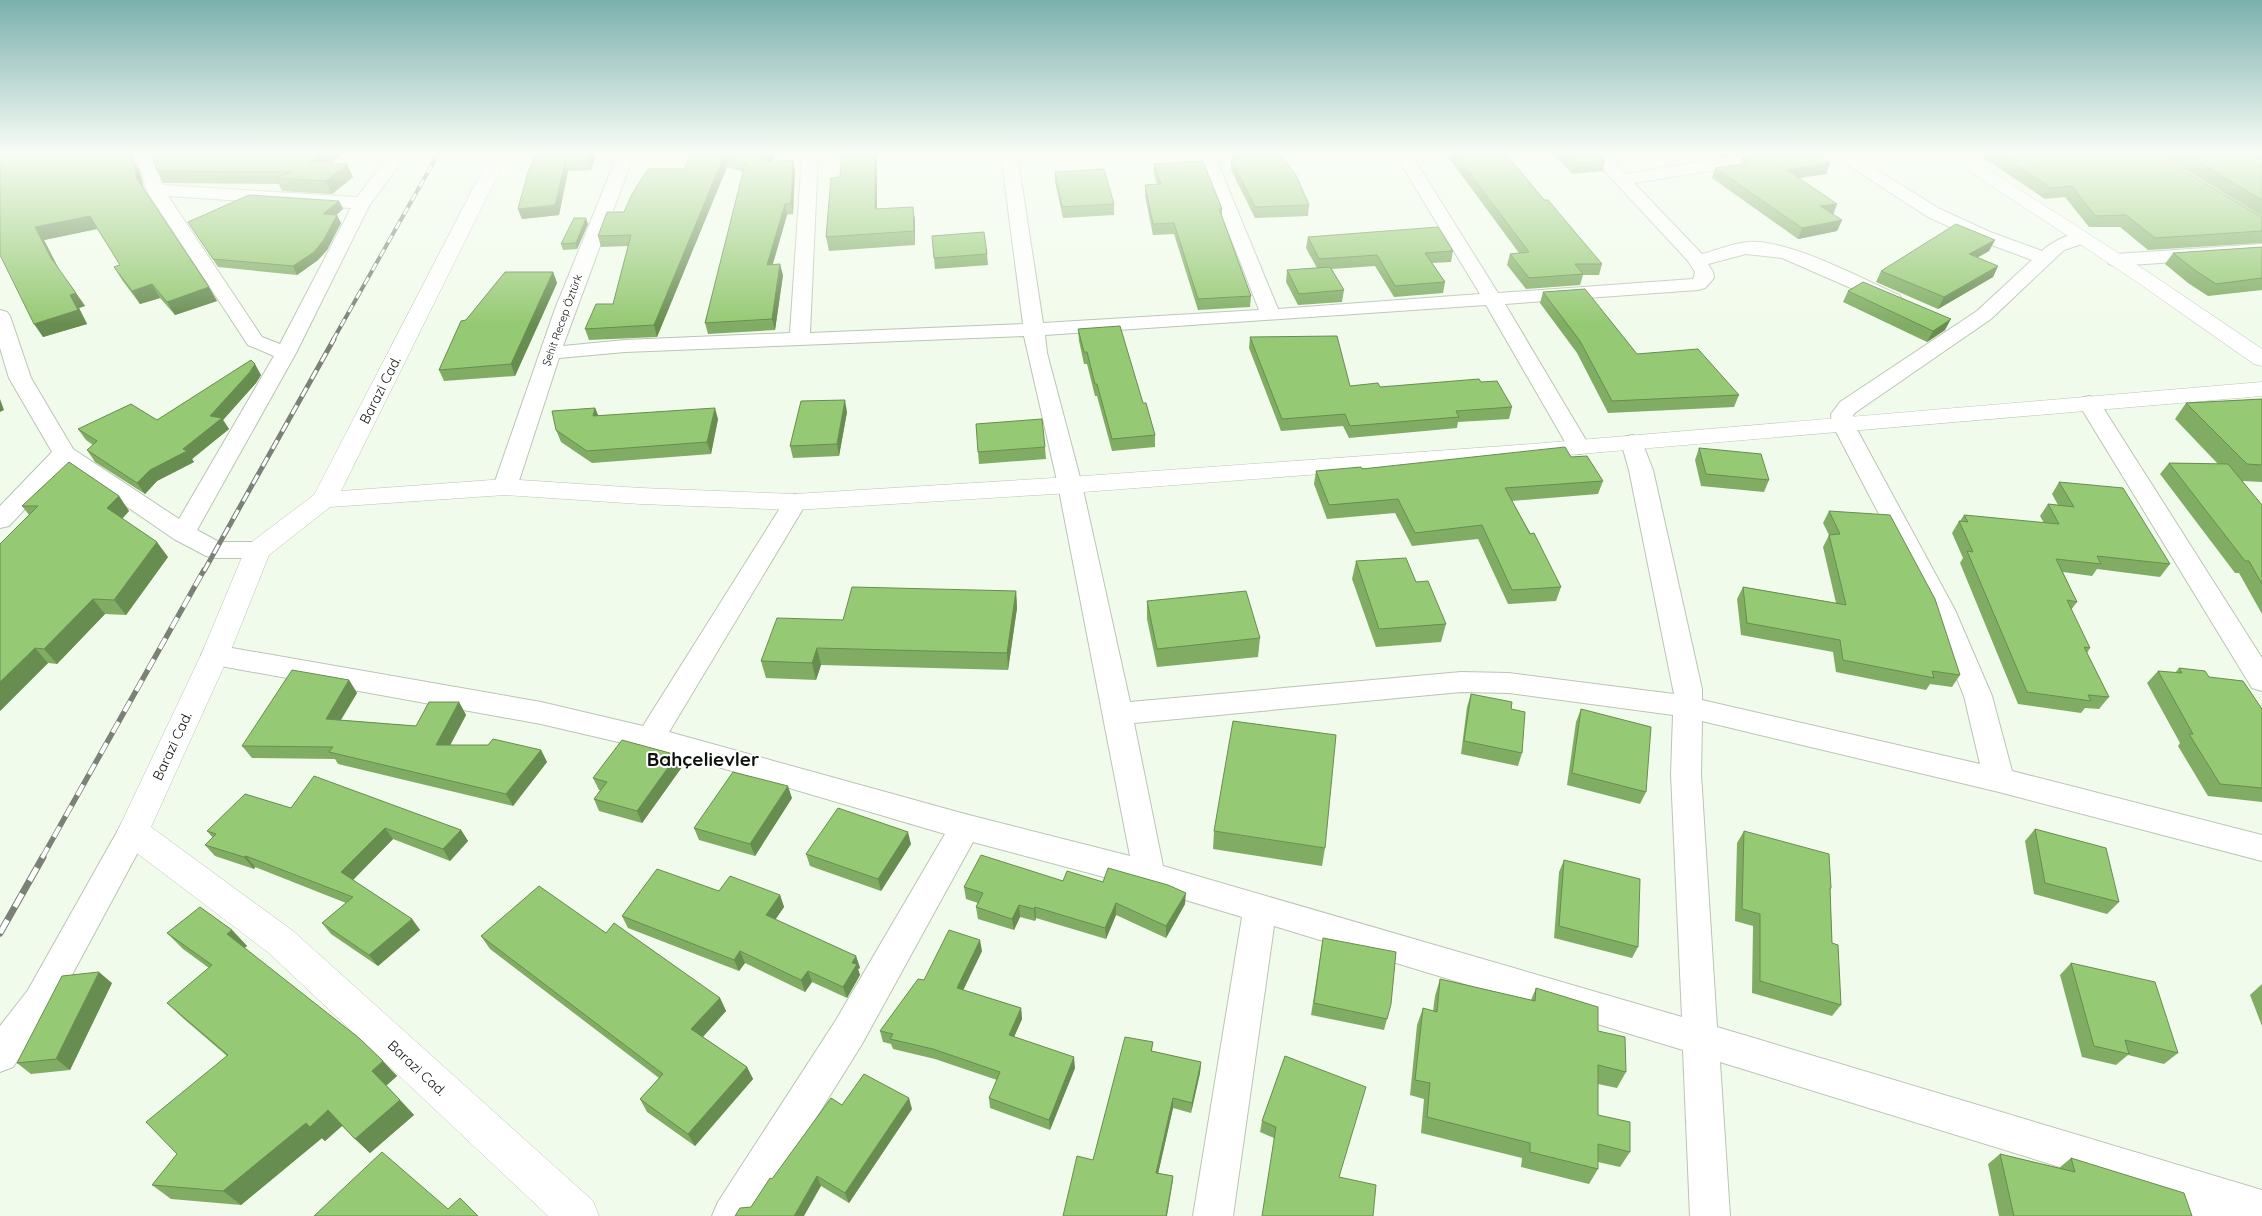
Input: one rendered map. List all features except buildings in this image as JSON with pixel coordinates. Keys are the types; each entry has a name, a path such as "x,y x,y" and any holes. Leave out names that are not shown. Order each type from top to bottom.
{"street":[{"path":"169,211 255,341 286,353"},
{"path":"183,533 286,353 358,211"},
{"name":"Barazi Cad.","path":"471,211 324,500 258,550 215,655 133,832 281,942 578,1216"},
{"name":"Şehit Recep Öztürk","path":"505,487 565,309 604,211"},
{"path":"800,339 807,211"},
{"path":"1017,211 1037,353 1070,485 1118,714 1149,875"},
{"path":"1229,211 1270,315"},
{"path":"1438,211 1580,447"},
{"path":"550,353 625,346 1034,330 1698,284 1704,278 1704,272 1697,261 1650,211"},
{"path":"1932,211 1984,236 2044,258"},
{"path":"2040,211 2262,359"},
{"path":"1998,780 1978,696 1942,610 1843,424 1842,414 1848,407 1955,325 1984,316 2058,246 2082,238"},
{"path":"1697,261 1746,248 1759,248 1787,253 1911,306"},
{"path":"2116,260 2262,250"},
{"path":"0,316 20,378 64,452 183,533 215,550 258,550"},
{"path":"324,500 505,487 641,496 795,502 1070,485 1580,447 2262,389"},
{"path":"2089,403 2262,681"},
{"path":"1632,442 1641,470 1688,689 1686,774 1710,1216"},
{"path":"0,520 64,452"},
{"path":"650,739 795,502"},
{"path":"215,655 541,713 691,748 965,827 1149,875 1260,910 1701,1039 2193,1202 2262,1210"},
{"path":"1118,714 1461,682 1518,684 1629,698 1687,708 1998,780 2262,848"},
{"path":"732,1216 849,1032 965,827"},
{"path":"0,1055 40,1001 133,832"},
{"path":"1213,1216 1260,910"}],"railway":[{"path":"333,340 406,211"},
{"path":"204,571 334,339"},
{"path":"42,858 204,570"},
{"path":"0,933 43,857"}],"district":[{"name":"Bahçelievler","path":"703,759"}]}
